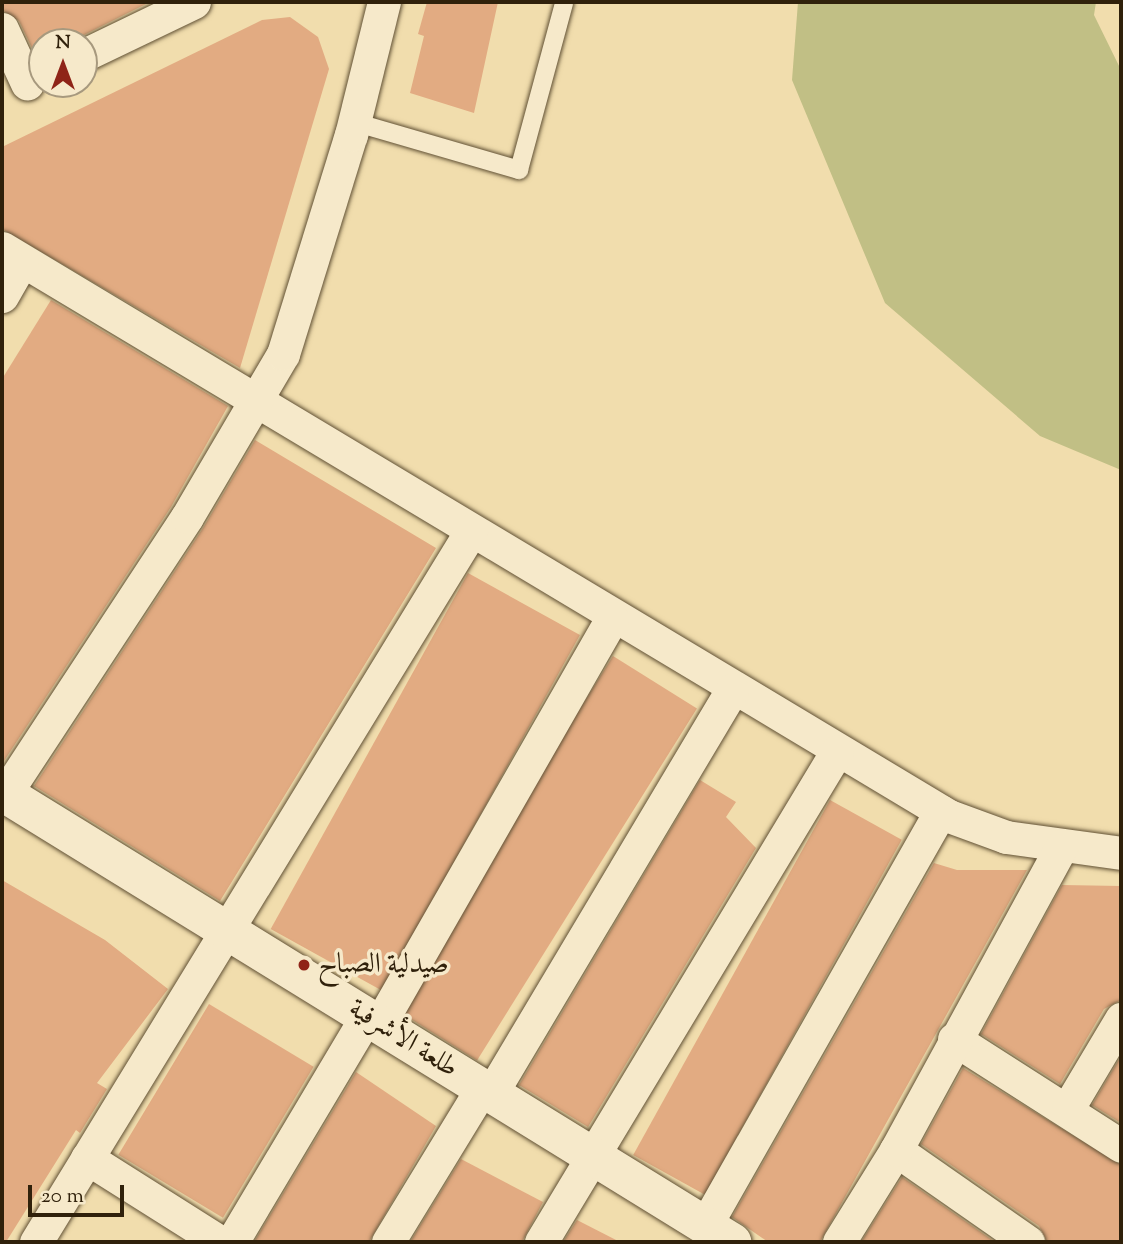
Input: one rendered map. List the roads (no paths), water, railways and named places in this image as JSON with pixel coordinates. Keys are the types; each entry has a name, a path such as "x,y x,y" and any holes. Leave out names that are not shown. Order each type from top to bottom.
{"main road":[{"name":"طلعة الأشرفية","path":"3,793 719,1234"}],"street":[{"path":"98,48 194,2"},
{"path":"3,793 187,517 283,354 354,122 384,2"},
{"path":"2,29 24,85"},
{"path":"2,296 12,254 612,618 942,811 1006,837 1121,853"},
{"path":"36,1242 225,929 471,531"},
{"path":"232,1242 373,1021 612,618"},
{"path":"388,1242 486,1091 732,689"},
{"path":"541,1242 836,751"},
{"path":"719,1234 942,811"},
{"path":"839,1242 895,1150 1062,845"},
{"path":"1068,1108 1121,1019"},
{"path":"954,1039 1068,1108 1121,1146"},
{"path":"895,1150 1028,1242"},
{"path":"87,1158 220,1242"}],"lane":[{"path":"354,122 519,170 564,3"}],"place":[{"name":"صيدلية الصباح","path":"304,965"}]}
